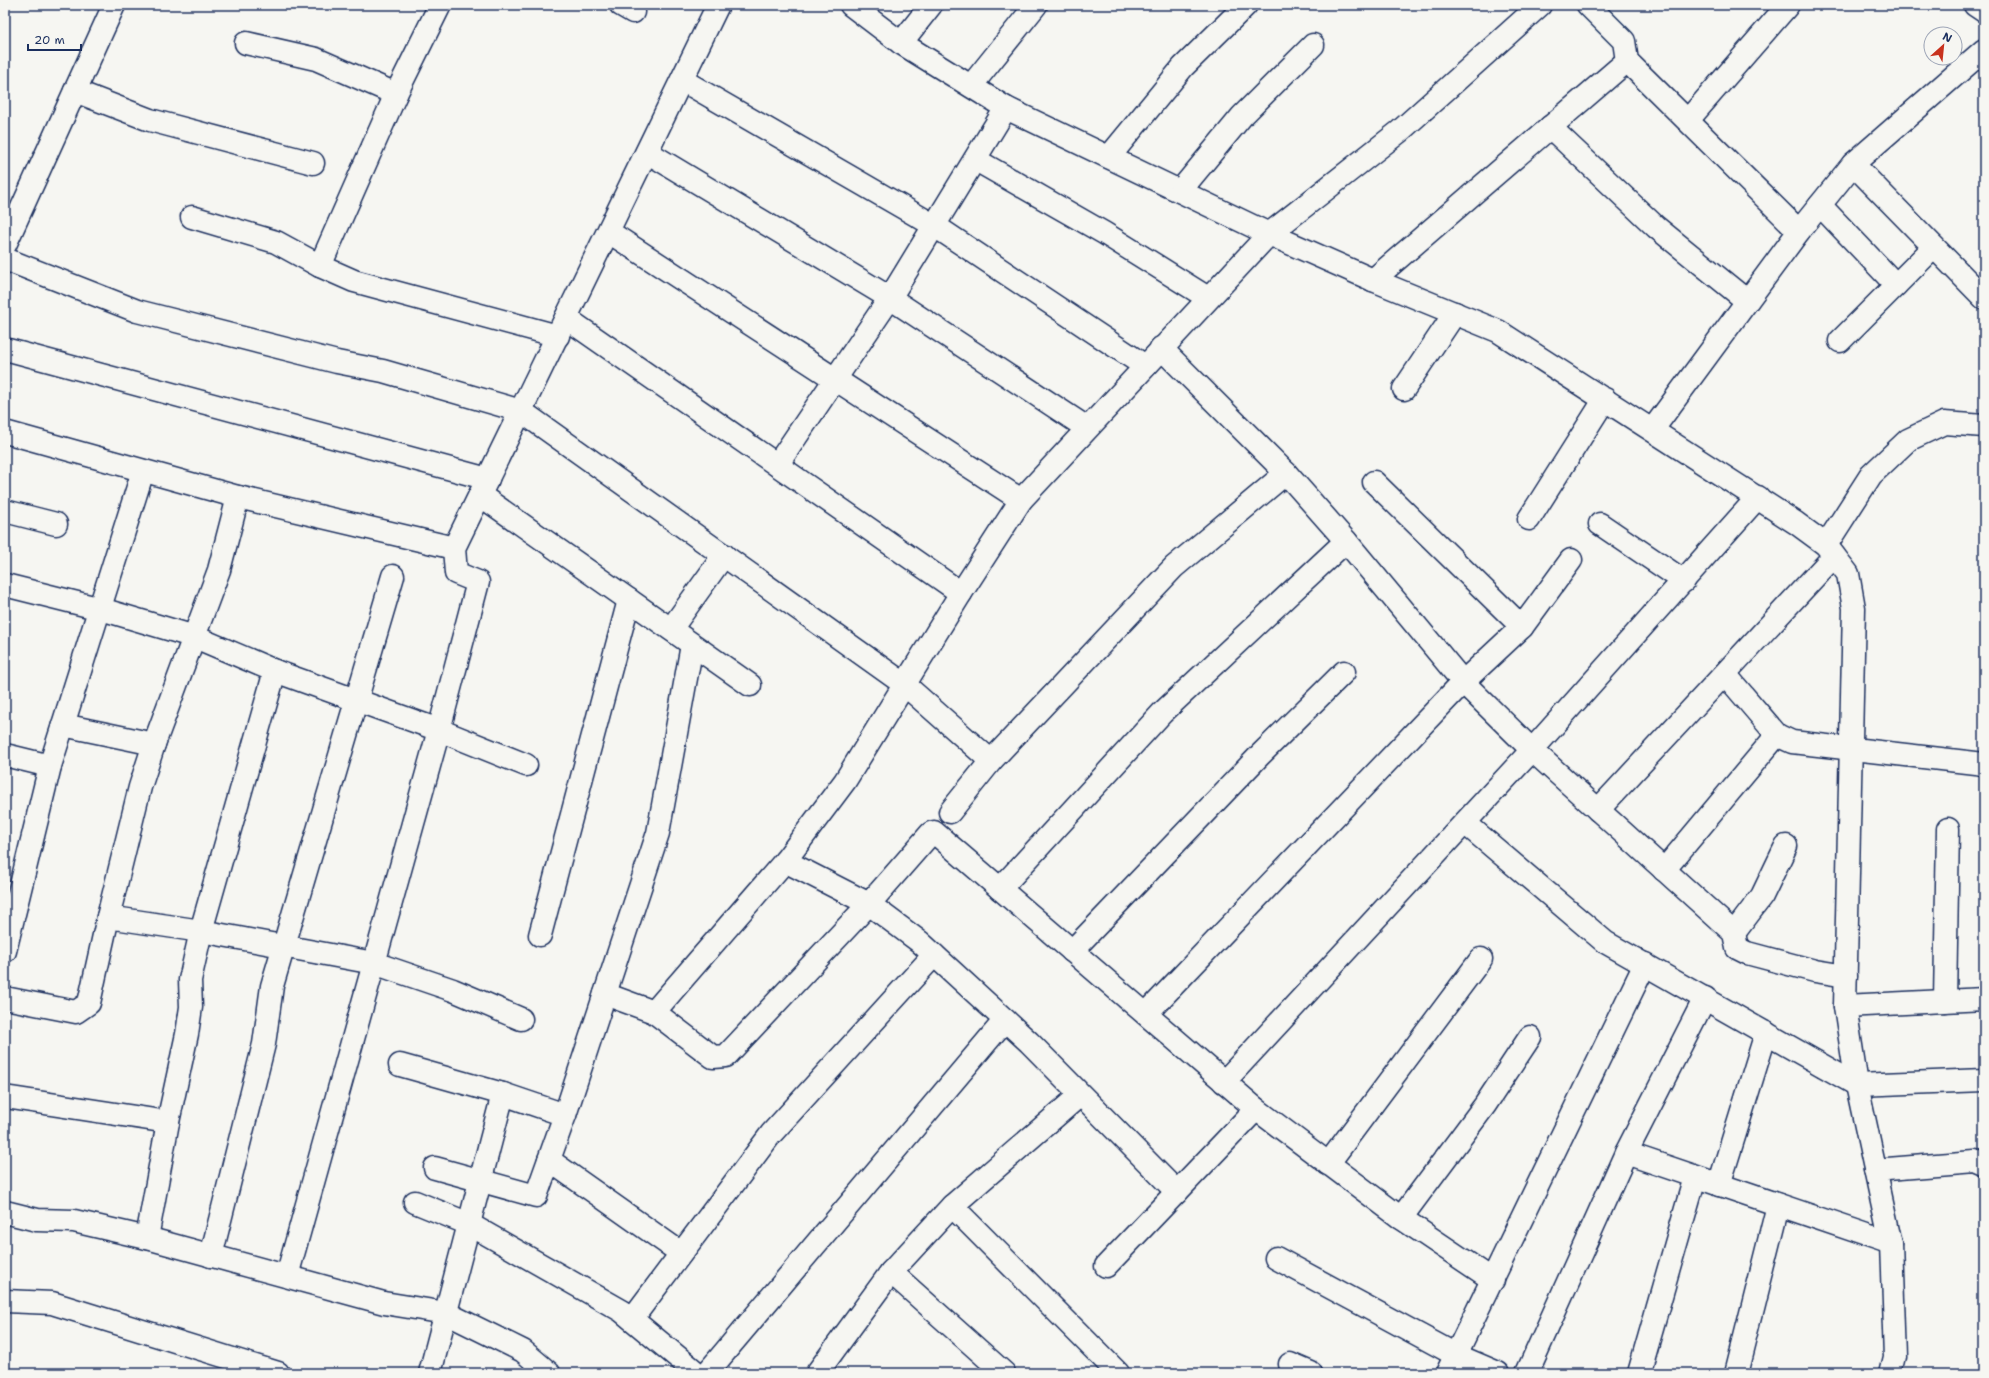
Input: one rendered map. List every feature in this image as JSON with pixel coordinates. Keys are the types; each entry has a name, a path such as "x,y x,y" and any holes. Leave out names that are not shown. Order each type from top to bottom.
{"street":[{"path":"5,245 114,5"},
{"path":"287,1276 439,730 478,582 456,572 454,548 718,5"},
{"path":"851,5 901,43 1006,108 1268,234 1373,280 1498,331 1758,497 1830,550 1848,574 1854,608 1845,1006 1858,1085 1891,1243 1895,1357 1890,1373"},
{"path":"901,43 931,5"},
{"path":"971,86 1036,5"},
{"path":"1109,157 1184,67 1246,5"},
{"path":"654,1012 785,861 845,781 904,684 1021,500 1268,234 1400,131 1540,5"},
{"path":"1588,5 1624,41 1627,61 1799,231"},
{"path":"1688,120 1788,5"},
{"path":"1975,5 1984,11"},
{"path":"320,266 396,94 432,8"},
{"path":"246,43 316,60 396,94"},
{"path":"1180,191 1242,116 1313,45"},
{"path":"1653,430 1799,231 1853,164 1984,50"},
{"path":"1373,280 1627,61"},
{"path":"682,80 935,226 1144,366"},
{"path":"75,91 150,120 313,163"},
{"path":"777,465 890,298 976,160 1006,108"},
{"path":"1550,127 1656,227 1747,301"},
{"path":"647,152 890,298 1087,428"},
{"path":"976,160 1104,233 1208,298"},
{"path":"1853,164 1984,298"},
{"path":"1820,205 1896,285"},
{"path":"192,217 276,242 320,266 354,281 562,327 777,465 961,593"},
{"path":"608,232 1021,500"},
{"path":"1840,341 1934,247"},
{"path":"5,259 137,311 337,362 383,371 521,411 904,684 991,761"},
{"path":"1404,389 1455,313"},
{"path":"1161,348 1286,473 1346,541 1463,682 1532,750 1734,933 1737,948 1747,953 1814,971 1846,976"},
{"path":"5,349 484,487 629,600 750,685"},
{"path":"1529,518 1605,399"},
{"path":"1598,810 1725,674 1830,550 1871,475 1908,440 1944,423 1984,426"},
{"path":"5,432 238,497 454,548"},
{"path":"5,951 50,766 143,471"},
{"path":"950,812 991,761 1174,567 1286,473"},
{"path":"1374,482 1522,627"},
{"path":"5,998 76,1012 90,1003 108,917 140,787 154,744 219,570 238,497"},
{"path":"1224,1082 1532,750 1758,497"},
{"path":"5,511 56,524"},
{"path":"1600,524 1684,581"},
{"path":"1000,889 1162,713 1346,541"},
{"path":"671,630 724,555"},
{"path":"1146,1014 1463,682 1522,627 1571,560"},
{"path":"212,1256 264,1044 272,986 392,576"},
{"path":"6,590 100,608 195,637 275,671 439,730 526,765"},
{"path":"540,935 629,600"},
{"path":"434,1168 536,1196 565,1115 658,833 692,644"},
{"path":"147,1238 168,1122 187,1034 191,1007 190,980 201,931 275,671"},
{"path":"1072,951 1260,755 1344,672"},
{"path":"1725,674 1777,735 1792,742 1984,764"},
{"path":"63,725 154,744"},
{"path":"1664,870 1777,735"},
{"path":"5,755 50,766"},
{"path":"1465,823 1606,942 1858,1085 1984,1080"},
{"path":"1945,1001 1948,830"},
{"path":"605,994 654,1012 713,1057 726,1056 869,904 931,833 934,832 1256,1109 1401,1218 1492,1280"},
{"path":"1734,933 1762,896 1786,846"},
{"path":"785,861 869,904 920,942 1005,1020 1177,1192"},
{"path":"108,917 201,931 374,963 453,990 521,1020"},
{"path":"632,1319 771,1134 934,955"},
{"path":"1328,1164 1481,959"},
{"path":"1452,1364 1645,964"},
{"path":"1527,1373 1626,1153 1705,998"},
{"path":"1845,1006 1984,999"},
{"path":"707,1373 1005,1020"},
{"path":"1718,1185 1766,1033"},
{"path":"1401,1218 1485,1105 1530,1037"},
{"path":"400,1065 503,1094 565,1115"},
{"path":"430,1373 503,1094"},
{"path":"817,1373 891,1272 952,1206 1080,1095"},
{"path":"5,1097 168,1122"},
{"path":"1106,1266 1256,1109"},
{"path":"1626,1153 1891,1243"},
{"path":"549,1160 681,1253"},
{"path":"1876,1170 1975,1162 1984,1166"},
{"path":"1639,1373 1695,1177"},
{"path":"415,1202 469,1224 622,1311 697,1373"},
{"path":"1736,1373 1778,1205"},
{"path":"952,1206 1118,1373"},
{"path":"5,1212 37,1220 74,1221 147,1238 384,1304 446,1313 523,1352 549,1373"},
{"path":"1276,1258 1452,1364 1498,1373"},
{"path":"891,1272 1004,1373"},
{"path":"5,1301 52,1303 278,1373"},
{"path":"1290,1364 1311,1373"}]}
